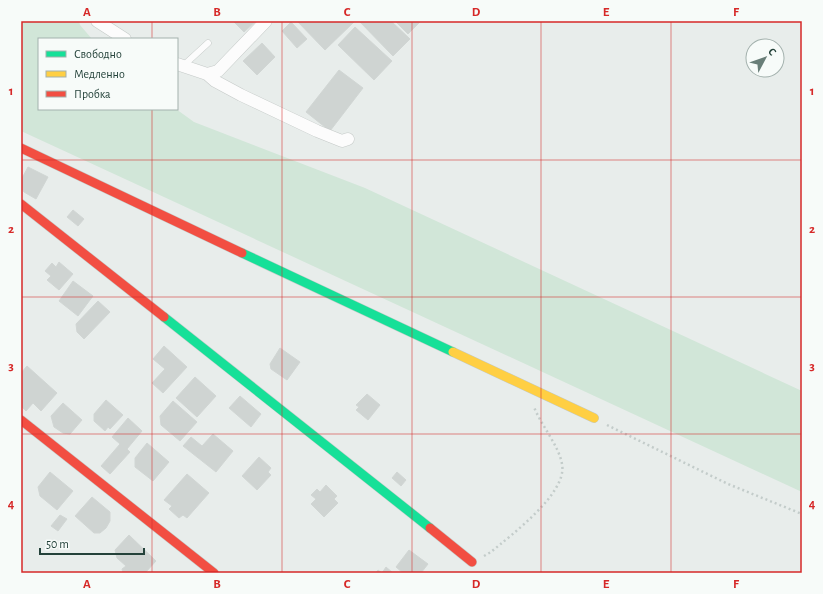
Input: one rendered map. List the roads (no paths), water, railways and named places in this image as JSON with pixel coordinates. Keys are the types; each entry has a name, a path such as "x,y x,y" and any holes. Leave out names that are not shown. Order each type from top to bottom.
{"street":[{"path":"97,21 123,38"},
{"path":"207,74 218,71 266,21"},
{"path":"180,65 207,74 215,81 241,95 317,131 342,141 348,139"},
{"path":"21,148 190,229 594,418"},
{"path":"21,204 472,562"},
{"path":"21,420 214,573"}],"lane":[{"path":"180,65 208,42"}]}
